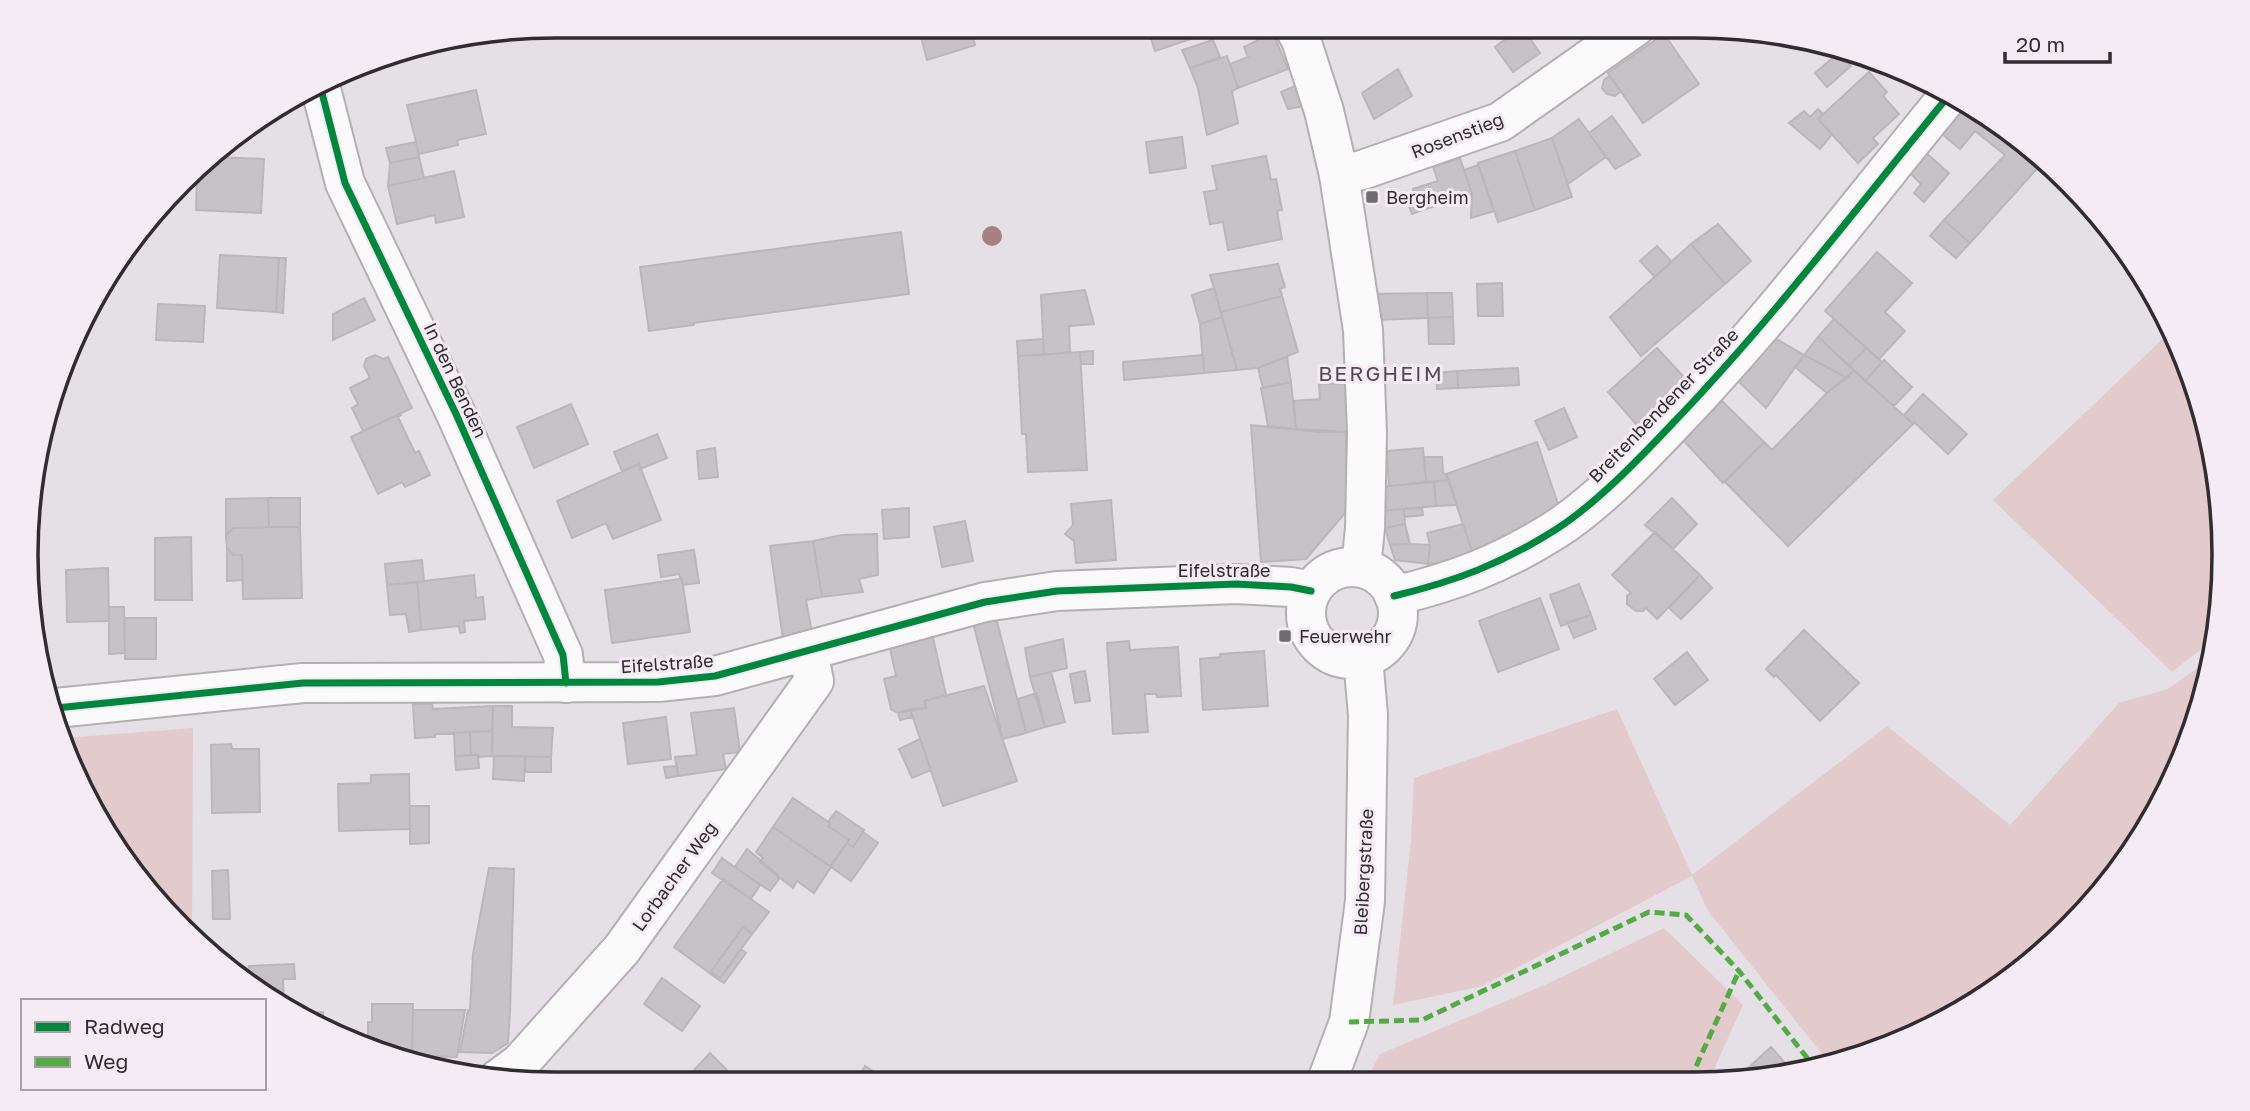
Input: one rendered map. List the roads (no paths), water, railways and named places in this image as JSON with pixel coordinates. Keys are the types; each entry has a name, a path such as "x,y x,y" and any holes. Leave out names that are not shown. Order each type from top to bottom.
{"street":[{"path":"1300,38 1324,111 1339,175 1363,330 1367,433 1365,528 1361,568"},
{"name":"Rosenstieg","path":"1339,175 1362,170 1500,122 1619,38"},
{"name":"In den Benden","path":"322,94 345,183 456,414 563,655 566,683"},
{"name":"Breitenbendener Straße","path":"1394,596 1439,585 1492,566 1558,528 1608,487 1728,366 1943,103"},
{"path":"1347,567 1361,568 1387,583 1394,596 1398,608 1393,634 1375,653 1363,658 1347,659 1320,647 1311,635 1306,621 1306,606 1311,591 1321,579 1333,571 1347,567"},
{"name":"Eifelstraße","path":"62,707 303,683 658,682 715,676 985,602 1057,591 1254,583 1311,591"},
{"name":"Lorbacher Weg","path":"511,1070 520,1063 630,938 814,681 808,651"},
{"name":"Bleibergstraße","path":"1331,1072 1349,1022 1365,901 1368,715 1363,658"}],"place":[{"name":"Bergheim","path":"1372,197"},
{"name":"Feuerwehr","path":"1285,636"}],"district":[{"name":"BERGHEIM","path":"1381,373"}]}
